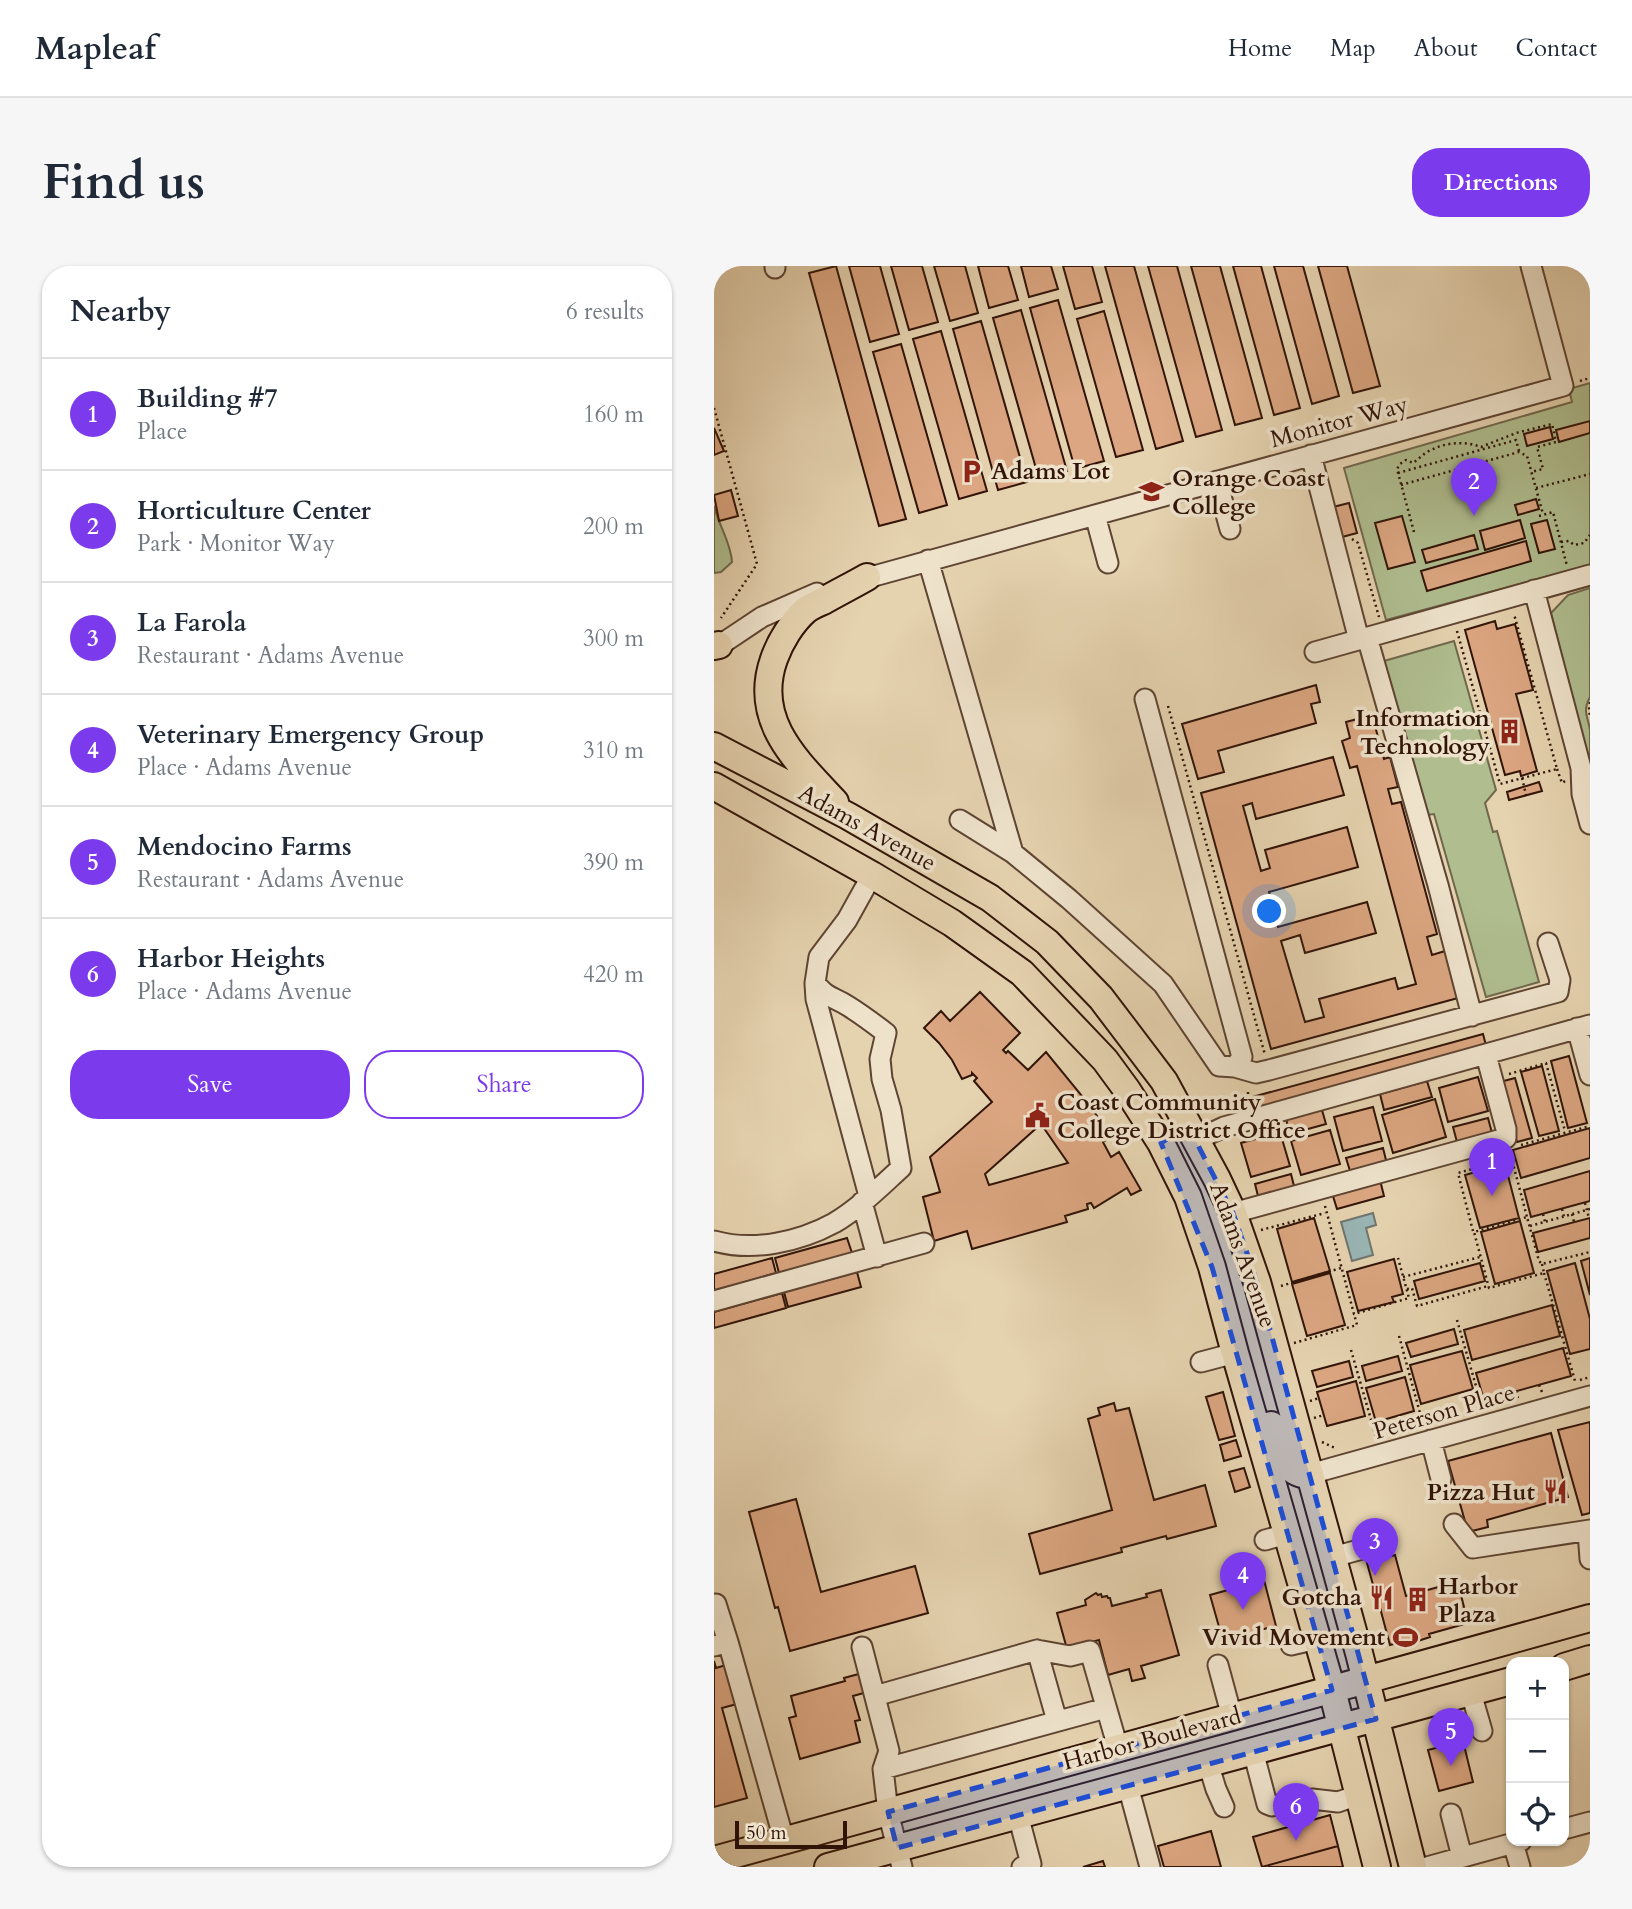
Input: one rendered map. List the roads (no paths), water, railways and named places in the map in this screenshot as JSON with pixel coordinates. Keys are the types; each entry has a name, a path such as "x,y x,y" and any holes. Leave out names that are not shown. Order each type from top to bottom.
{"main road":[{"path":"848,816 793,757 776,730 771,714 770,671 779,646 807,610 867,577"},
{"name":"Adams Avenue","path":"714,746 848,816 990,898 1047,942 1101,998 1196,1125 1233,1213 1256,1282 1284,1343 1310,1474 1413,1867"},
{"name":"Adams Avenue","path":"714,786 952,923 1022,973 1105,1060 1161,1143 1188,1197 1212,1267 1235,1353 1276,1537 1317,1639 1377,1867"},
{"path":"1161,1143 1196,1125"},
{"path":"1284,1343 1235,1353 1258,1381 1275,1443 1288,1465 1298,1473 1310,1474"},
{"name":"Harbor Boulevard","path":"714,1860 1590,1618"},
{"path":"1569,1665 1590,1659"},
{"name":"Harbor Boulevard","path":"828,1867 900,1858 1018,1815 1506,1682"}],"street":[{"name":"Monitor Way","path":"716,646 762,617 813,595 867,577 1563,386 1531,266"},
{"path":"1311,455 1363,639 1438,885 1472,1016"},
{"path":"1217,481 1230,529"},
{"path":"1095,514 1108,563"},
{"path":"929,560 1013,853"},
{"path":"1315,652 1590,575"},
{"path":"1534,590 1581,768 1582,794 1590,824"},
{"path":"1145,699 1242,1057 1235,1067"},
{"path":"961,820 1013,853 1069,899 1163,984 1219,1066 1256,1073 1558,992 1560,980 1548,943"},
{"path":"872,875 847,920 819,957 815,983 816,999 877,1256"},
{"path":"714,1241 728,1245 758,1245 810,1233 834,1223 901,1168 891,1110 882,1079 880,1059 886,1033 843,1003 825,996 815,983"},
{"path":"1196,1125 1224,1128 1584,1026 1590,1075"},
{"path":"1233,1213 1506,1138 1506,1129 1486,1055"},
{"path":"714,1301 923,1243"},
{"path":"1201,1362 1235,1353"},
{"name":"Peterson Place","path":"1310,1474 1426,1431 1590,1396"},
{"path":"1426,1431 1441,1479"},
{"path":"1454,1524 1473,1548 1589,1532 1590,1559"},
{"path":"1333,1557 1377,1545"},
{"path":"714,1605 716,1604 721,1644 784,1840"},
{"path":"1291,1645 1317,1639"},
{"path":"862,1647 889,1751 883,1769 888,1812 900,1858"},
{"path":"875,1696 1037,1650 1070,1656 1090,1651 1118,1748"},
{"path":"1037,1650 1057,1721"},
{"path":"1218,1665 1232,1717"},
{"path":"1471,1693 1482,1731"},
{"path":"883,1769 1106,1708"},
{"path":"1253,1751 1267,1804 1272,1806 1312,1799 1338,1802 1358,1795"},
{"path":"1208,1763 1224,1807"},
{"path":"1128,1786 1150,1867"},
{"path":"1451,1814 1461,1861"},
{"path":"1018,1815 1031,1864 1022,1867"},
{"path":"1569,1828 1590,1822"},
{"path":"1427,1867 1461,1861 1506,1846"},
{"path":"1517,1846 1520,1867"}],"water":[{"path":"1373,1213 1376,1225 1366,1228 1373,1255 1352,1261 1341,1222"}],"place":[{"name":"Adams Lot","path":"971,471"},
{"name":"Orange Coast College","path":"1152,492"},
{"name":"Horticulture Center","path":"1474,516"},
{"name":"Information Technology","path":"1510,732"},
{"name":"Coast Community College District Office","path":"1037,1116"},
{"name":"Building #7","path":"1492,1196"},
{"name":"Pizza Hut","path":"1555,1492"},
{"name":"La Farola","path":"1375,1576"},
{"name":"Gotcha","path":"1382,1597"},
{"name":"Harbor Plaza","path":"1418,1600"},
{"name":"Veterinary Emergency Group","path":"1243,1610"},
{"name":"Vivid Movement","path":"1405,1637"},
{"name":"Mendocino Farms","path":"1451,1766"},
{"name":"Harbor Heights","path":"1296,1841"}]}
